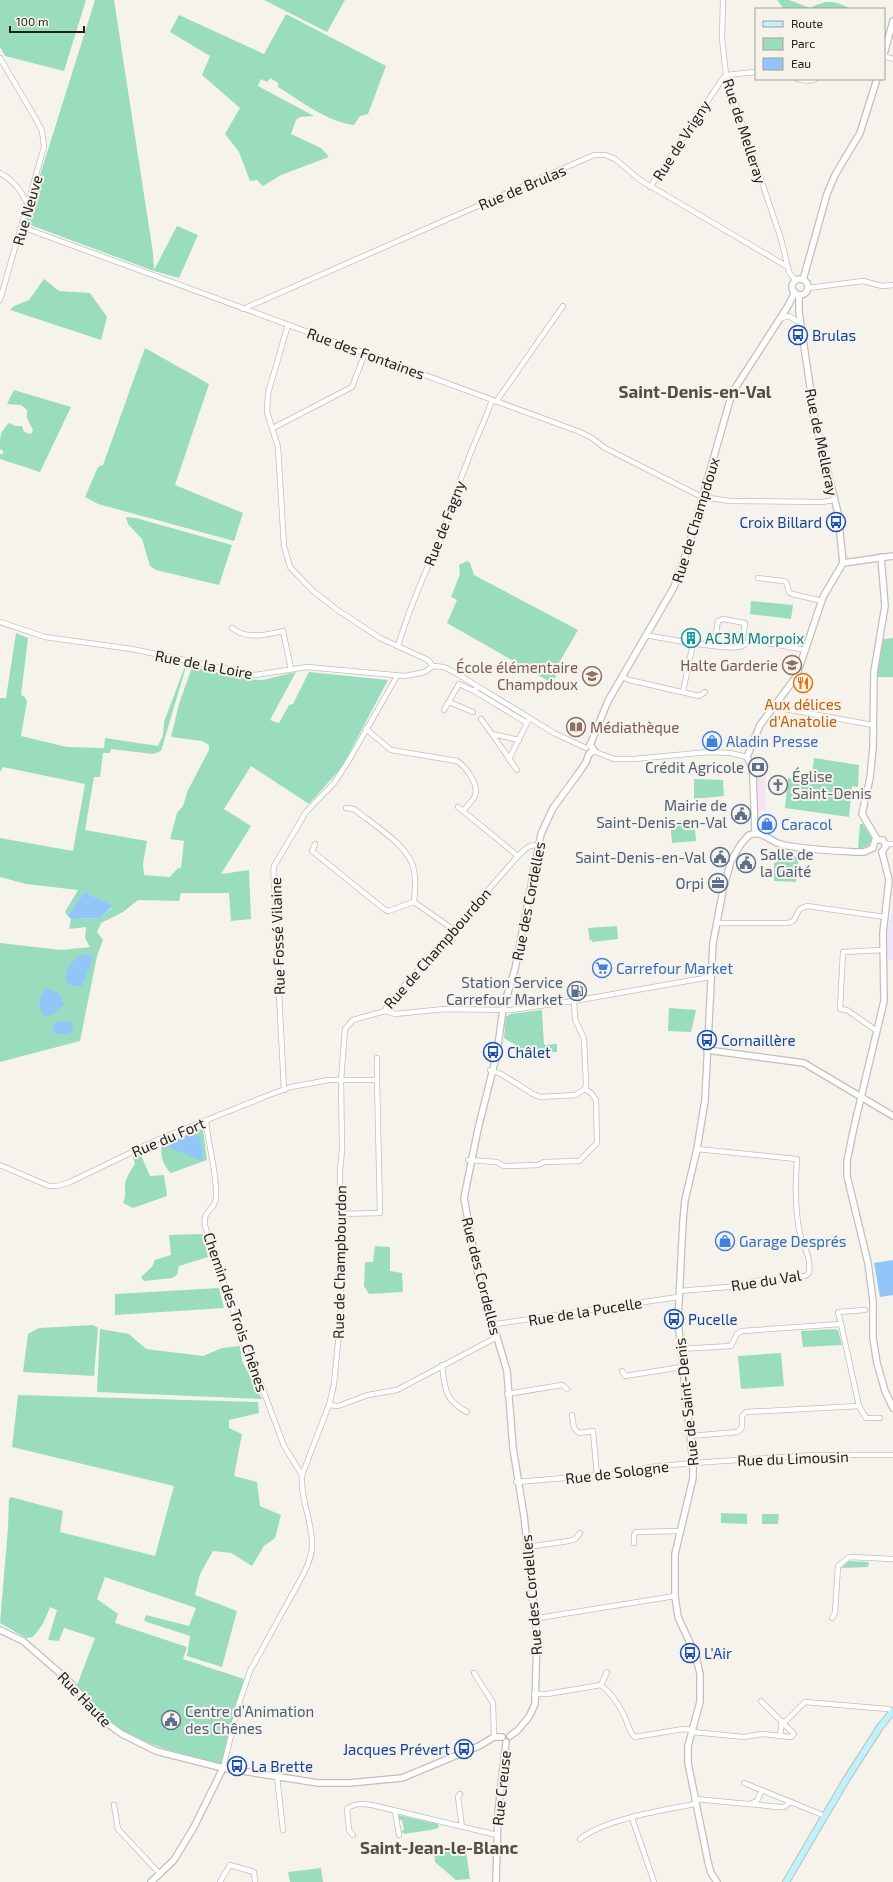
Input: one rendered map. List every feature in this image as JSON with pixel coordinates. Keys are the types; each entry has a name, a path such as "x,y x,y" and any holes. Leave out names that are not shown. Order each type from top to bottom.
{"main road":[{"path":"786,1882 880,1728 893,1711"}],"street":[{"name":"Rue de Melleray","path":"723,0 722,38 726,75 781,239 788,266 796,281"},
{"path":"885,51 893,21"},
{"name":"Rue Neuve","path":"0,58 37,120 42,131 44,146 0,300"},
{"path":"726,75 755,72"},
{"name":"Rue de Vrigny","path":"650,187 726,75"},
{"path":"803,280 827,194 834,175 860,133 877,80"},
{"name":"Rue de Brulas","path":"243,309 594,156 606,155 615,159 650,187 788,266"},
{"path":"0,173 10,178 17,185 27,203"},
{"name":"Rue des Fontaines","path":"22,227 588,436 605,448 702,497 730,501 821,502 835,500"},
{"path":"803,280 796,281 793,288 797,294 804,294 808,288 863,281 882,286 893,285"},
{"path":"803,280 807,284 808,288"},
{"name":"Rue de Melleray","path":"797,294 815,420 840,524 843,563"},
{"name":"Rue de Champdoux","path":"588,747 602,713 672,592 679,575 732,393 779,319 797,294"},
{"path":"494,401 563,306"},
{"path":"779,319 789,316 800,323"},
{"path":"288,325 268,393 268,412 278,447 284,546 290,567 296,575 336,609 380,638 428,660 433,666 444,667 478,686 554,733 593,748 591,753 614,759 634,759 709,752 730,753 747,757"},
{"path":"273,428 352,388 365,353"},
{"name":"Rue de Fagny","path":"398,646 429,560 437,547 456,489 494,401"},
{"path":"873,848 864,852 856,852 785,845 776,842 764,834 755,833 753,776 752,767 747,757 760,725 796,677 829,584 843,563 893,556"},
{"path":"881,557 885,606 874,672 870,778 862,814 877,839 883,840 886,844 893,844"},
{"path":"758,578 786,582 789,592 792,594 822,601"},
{"path":"714,646 718,621 723,619 745,623 742,646"},
{"name":"Rue de la Loire","path":"0,622 46,637 132,649 243,674 262,675 291,669 318,667 397,676 421,673 433,666"},
{"path":"232,628 238,633 258,637 283,631 291,669"},
{"path":"648,635 734,649 755,640 806,650"},
{"path":"683,692 693,643"},
{"name":"Rue Fossé Vilaine","path":"284,1090 278,979 276,900 273,874 274,866 306,812 334,783 349,760 397,676"},
{"path":"623,677 629,680 698,696 704,692"},
{"path":"444,710 459,684 474,691 527,723"},
{"path":"474,691 478,686"},
{"path":"449,702 473,712"},
{"path":"775,705 778,708 873,725"},
{"path":"509,759 530,718"},
{"path":"481,719 517,770"},
{"path":"366,729 391,750 457,761 461,763 474,781 475,788 475,796 463,811"},
{"path":"492,734 519,740"},
{"name":"Rue des Cordelles","path":"504,1740 506,1734 510,1736 517,1731 529,1717 535,1704 534,1619 527,1547 513,1448 507,1371 497,1337 492,1326 477,1270 464,1204 465,1191 470,1161 491,1070 503,1009 515,969 539,846 545,824 553,808 578,774 591,753"},
{"path":"458,807 518,856"},
{"path":"346,808 354,809 395,842 408,855 414,869 414,902"},
{"name":"Rue de Saint-Denis","path":"717,1882 711,1873 708,1862 688,1763 688,1746 702,1692 700,1668 678,1617 675,1596 675,1554 693,1478 693,1463 680,1349 678,1297 684,1206 697,1149 705,1100 710,977 716,923 726,880 735,853 746,836 755,833"},
{"path":"873,848 874,842 877,839"},
{"path":"315,844 312,851 384,909 388,911 393,910 414,902"},
{"path":"882,852 885,850 886,844"},
{"name":"Rue de Champbourdon","path":"223,1768 239,1703 250,1671 304,1573 311,1556 312,1538 302,1495 302,1475 329,1405 334,1384 342,1300 340,1214 340,1172 342,1150 341,1080 345,1029 348,1023 361,1017 385,1011 388,1004 518,856 529,846 539,846"},
{"path":"873,848 876,851 882,852"},
{"path":"882,852 889,874 883,950 884,1001 847,1161 847,1176 868,1263 873,1300 873,1338 876,1363 884,1392 893,1408"},
{"path":"414,902 454,930"},
{"path":"716,923 788,923 793,922 796,919 800,909 807,906 885,917"},
{"path":"877,1031 847,1010 840,1009 843,952 883,950"},
{"path":"385,1011 395,1014 445,1009 511,1010 574,1001 710,977"},
{"path":"491,1070 501,1074 540,1097 575,1095 585,1089 585,1045 575,1019 574,1001"},
{"path":"708,1050 804,1063 893,1116"},
{"path":"340,1214 380,1213 377,1058"},
{"name":"Rue du Fort","path":"0,1165 49,1186 57,1186 70,1182 157,1140 206,1122 284,1090 329,1080 377,1080"},
{"path":"470,1161 497,1162 504,1166 538,1165 544,1162 579,1161 596,1143 596,1100 591,1093 585,1089"},
{"name":"Chemin des Trois Chênes","path":"206,1122 207,1137 213,1158 217,1195 215,1204 204,1218 205,1226 248,1357 259,1379 284,1446 302,1475"},
{"name":"Rue du Val","path":"679,1291 740,1286 754,1281 805,1276 809,1273 808,1252 800,1232 796,1190 797,1159 697,1149"},
{"name":"Rue de la Pucelle","path":"492,1326 678,1297"},
{"path":"865,1310 838,1312 859,1406 866,1418 880,1418"},
{"path":"680,1349 731,1346 737,1334 742,1331 841,1324"},
{"path":"329,1405 338,1406 368,1395 397,1390 497,1337"},
{"path":"442,1365 446,1393 459,1408 467,1412"},
{"path":"622,1371 625,1376 682,1367"},
{"path":"508,1394 562,1385 567,1389"},
{"path":"690,1436 738,1432 742,1427 742,1416 746,1412 859,1406"},
{"path":"572,1415 574,1428 579,1433 593,1431 597,1476"},
{"name":"Rue du Limousin","path":"693,1463 815,1455 893,1455"},
{"name":"Rue de Sologne","path":"518,1482 626,1473 650,1467 693,1463"},
{"path":"634,1543 634,1535 636,1532 680,1531"},
{"path":"527,1547 569,1541 574,1539 580,1533"},
{"path":"832,1618 835,1612 837,1569 842,1562 849,1557 893,1559"},
{"path":"534,1619 675,1596"},
{"name":"Rue Haute","path":"0,1630 23,1641 69,1681 101,1719 122,1734 156,1751 223,1768 318,1783 350,1783 402,1778 440,1764 481,1745 494,1737"},
{"path":"601,1685 606,1672"},
{"path":"474,1673 493,1703 494,1737 504,1740"},
{"path":"601,1685 613,1696 624,1715 631,1733 635,1737 683,1729 744,1737 762,1734 792,1737 794,1734 761,1701"},
{"path":"535,1694 547,1694 601,1685"},
{"path":"780,1736 783,1722 805,1702 888,1709 893,1711"},
{"name":"Rue Creuse","path":"496,1882 497,1835 504,1740"},
{"path":"151,1882 174,1860 194,1827 223,1768"},
{"path":"277,1776 283,1830"},
{"path":"744,1782 825,1816"},
{"path":"749,1804 757,1800 762,1790"},
{"path":"460,1794 458,1797 462,1827"},
{"path":"580,1839 590,1832 632,1818 695,1802 784,1807 791,1802"},
{"path":"353,1835 348,1830 346,1809 350,1806 361,1804 497,1835"},
{"path":"114,1805 118,1829 160,1874"},
{"path":"395,1811 399,1835"},
{"path":"632,1818 654,1882"},
{"path":"220,1882 230,1865 254,1872 255,1882"}],"shaded area":[{"path":"749,772 765,772 766,810 752,811"},
{"path":"893,909 893,960 887,959 887,929"}],"green space":[{"path":"0,0 86,0 64,71 5,56 0,47"},
{"path":"95,0 114,0 153,253 154,270 177,226 198,235 179,278 154,271 25,223"},
{"path":"264,0 345,0 327,32"},
{"path":"777,0 789,0 810,8 783,8"},
{"path":"826,2 839,4 849,8 810,8"},
{"path":"286,14 386,66 368,114 360,116 354,125 334,120 314,110 278,87 278,83 270,78 267,82 261,79 258,86 314,116 300,117 296,120 291,134 321,148 329,157 281,175 263,186 257,180 250,181 239,152 225,134 240,108 202,75 210,56 170,32 179,15 264,54"},
{"path":"44,279 59,291 90,293 107,317 101,340 10,310 14,306 29,300"},
{"path":"145,348 209,384 175,485 243,513 234,541 98,504 85,497 98,467 103,465"},
{"path":"14,390 71,407 40,472 0,459 0,454 3,454 3,451 0,449 1,434 9,423 16,426 22,426 24,432 31,434 33,430 27,418 27,410 21,405 7,404"},
{"path":"126,517 136,518 232,545 219,585 156,570 150,566 142,539 128,524"},
{"path":"467,561 470,563 474,575 578,630 556,668 556,676 552,683 447,623 457,600 451,597 460,574 459,565"},
{"path":"751,601 793,605 791,619 750,614"},
{"path":"16,633 28,638 21,695 25,697 27,701 21,736 67,747 104,748 105,738 158,746 163,735 164,722 185,666 161,751 153,754 111,749 110,753 103,753 100,777 94,777 85,830 147,841 143,864 144,875 170,877 178,868 181,868 184,841 170,839 177,813 183,806 188,790 209,750 209,745 202,741 171,737 179,704 192,667 248,679 263,680 296,672 270,720 279,723 289,705 293,704 309,672 388,680 342,767 309,804 251,766 224,809 251,826 221,874 249,870 251,919 231,921 229,893 181,893 179,901 138,900 123,912 101,923 97,932 103,940 97,956 80,1041 0,1062 0,943 61,950 90,947 85,938 86,927 69,929 71,919 101,918 113,907 84,892 68,916 65,912 78,890 26,884 0,877 0,838 73,851 85,784 3,767 0,772 0,698 6,698"},
{"path":"893,638 893,677 877,677 883,639"},
{"path":"814,758 859,765 858,787 852,786 849,817 785,808 788,778 811,781"},
{"path":"694,779 723,780 724,796 694,799"},
{"path":"694,820 696,841 672,843 670,821"},
{"path":"860,824 863,824 872,839 869,845 858,848"},
{"path":"783,855 799,857 796,882 774,881 774,863 776,863 777,857 783,857"},
{"path":"617,926 618,939 590,941 588,928"},
{"path":"669,1008 696,1010 691,1032 668,1031"},
{"path":"542,1010 544,1045 557,1044 557,1052 538,1053 535,1057 504,1038 506,1017 510,1014"},
{"path":"195,1128 203,1130 207,1160 171,1173 163,1160 161,1152 162,1145 183,1139 188,1131"},
{"path":"140,1153 150,1176 164,1175 167,1196 133,1208 123,1203 125,1199 125,1185 128,1175 135,1164 133,1157"},
{"path":"203,1234 208,1257 179,1266 177,1275 172,1278 144,1281 141,1277 152,1267 155,1260 171,1255 169,1235"},
{"path":"375,1246 390,1247 390,1271 402,1273 403,1292 369,1294 364,1286 365,1262 373,1262"},
{"path":"219,1288 224,1308 115,1315 115,1294"},
{"path":"93,1325 98,1328 94,1376 23,1372 28,1334 39,1328"},
{"path":"100,1329 129,1334 146,1349 203,1356 222,1348 240,1346 242,1361 262,1399 97,1392"},
{"path":"838,1330 842,1345 803,1347 801,1331"},
{"path":"781,1353 784,1386 741,1389 738,1356"},
{"path":"18,1395 258,1402 259,1413 229,1420 229,1428 242,1434 234,1476 257,1482 260,1506 281,1515 275,1538 264,1546 252,1566 231,1553 213,1551 200,1574 195,1595 237,1611 222,1667 187,1656 190,1636 144,1621 146,1615 189,1626 196,1608 105,1577 97,1599 118,1614 115,1623 187,1647 183,1659 244,1679 222,1764 174,1752 151,1744 121,1730 101,1713 76,1688 95,1638 64,1628 59,1641 48,1640 57,1610 50,1607 43,1624 33,1637 26,1638 0,1623 9,1499 11,1497 63,1511 60,1532 155,1556 174,1486 12,1447"},
{"path":"721,1513 747,1514 747,1524 721,1523"},
{"path":"762,1514 779,1514 778,1524 762,1524"},
{"path":"849,1561 869,1562 868,1567 841,1568"},
{"path":"398,1815 438,1824 439,1827 436,1829 404,1834 401,1831 404,1830 402,1820 399,1820"},
{"path":"465,1844 470,1879 456,1880 435,1862 434,1850"},
{"path":"321,1868 323,1882 290,1882 288,1872"}],"water":[{"path":"84,892 113,906 101,918 71,919 68,916"},
{"path":"82,954 94,956 82,986 73,986 66,982 67,969"},
{"path":"46,988 59,993 64,1004 54,1014 44,1016 39,1002 41,995"},
{"path":"61,1021 72,1022 73,1030 69,1034 56,1034 52,1031 54,1023"},
{"path":"189,1135 200,1137 203,1161 172,1149 165,1144"},
{"path":"893,1260 893,1295 880,1297 874,1263"}],"place":[{"name":"Brulas","path":"798,335"},
{"name":"Croix Billard","path":"836,522"},
{"name":"AC3M Morpoix","path":"691,638"},
{"name":"Halte Garderie","path":"792,665"},
{"name":"École élémentaire Champdoux","path":"592,676"},
{"name":"Aux délices d'Anatolie","path":"803,683"},
{"name":"Médiathèque","path":"576,727"},
{"name":"Aladin Presse","path":"712,741"},
{"name":"Crédit Agricole","path":"758,767"},
{"name":"Église Saint-Denis","path":"778,785"},
{"name":"Mairie de Saint-Denis-en-Val","path":"741,814"},
{"name":"Caracol","path":"767,824"},
{"name":"Saint-Denis-en-Val","path":"720,857"},
{"name":"Salle de la Gaité","path":"746,863"},
{"name":"Orpi","path":"718,883"},
{"name":"Carrefour Market","path":"602,968"},
{"name":"Station Service Carrefour Market","path":"577,991"},
{"name":"Cornaillère","path":"707,1040"},
{"name":"Châlet","path":"493,1052"},
{"name":"Garage Després","path":"725,1241"},
{"name":"Pucelle","path":"674,1319"},
{"name":"L'Air","path":"690,1653"},
{"name":"Centre d’Animation des Chênes","path":"171,1720"},
{"name":"Jacques Prévert","path":"464,1749"},
{"name":"La Brette","path":"237,1766"}],"district":[{"name":"Saint-Denis-en-Val","path":"695,391"},
{"name":"Saint-Jean-le-Blanc","path":"439,1847"}]}
